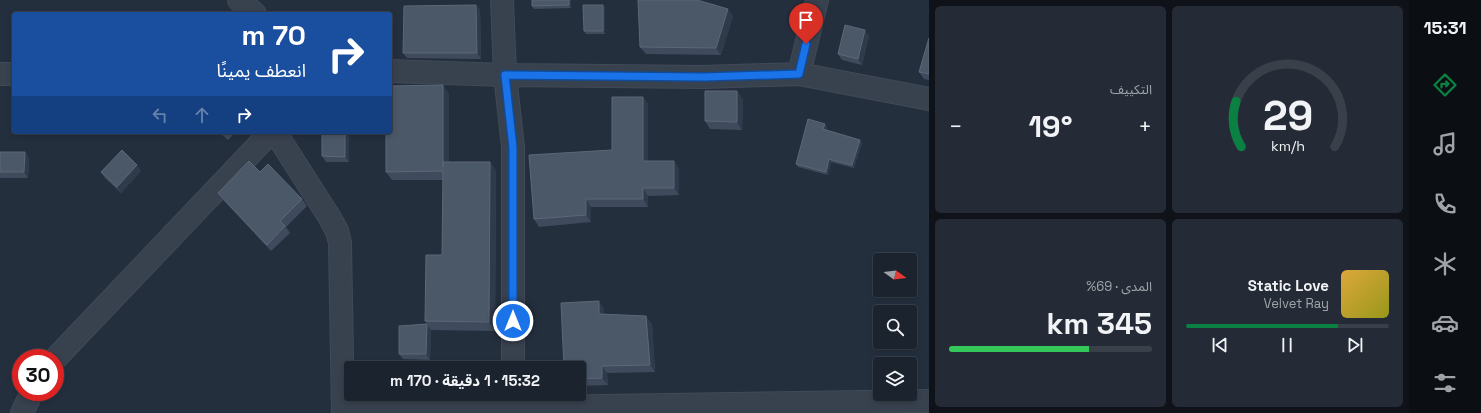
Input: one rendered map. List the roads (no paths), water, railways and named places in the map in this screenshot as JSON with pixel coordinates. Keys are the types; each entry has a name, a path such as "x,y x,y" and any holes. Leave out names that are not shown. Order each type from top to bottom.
{"street":[{"path":"239,0 253,12"},
{"path":"502,0 505,75 513,148 513,361"},
{"path":"799,74 817,0"},
{"path":"392,71 505,75 704,77 799,74 929,100"},
{"path":"0,74 12,74"},
{"path":"64,350 269,134"},
{"path":"276,134 330,218 340,243 343,411 513,405 929,401"},
{"path":"22,413 28,401"}]}
